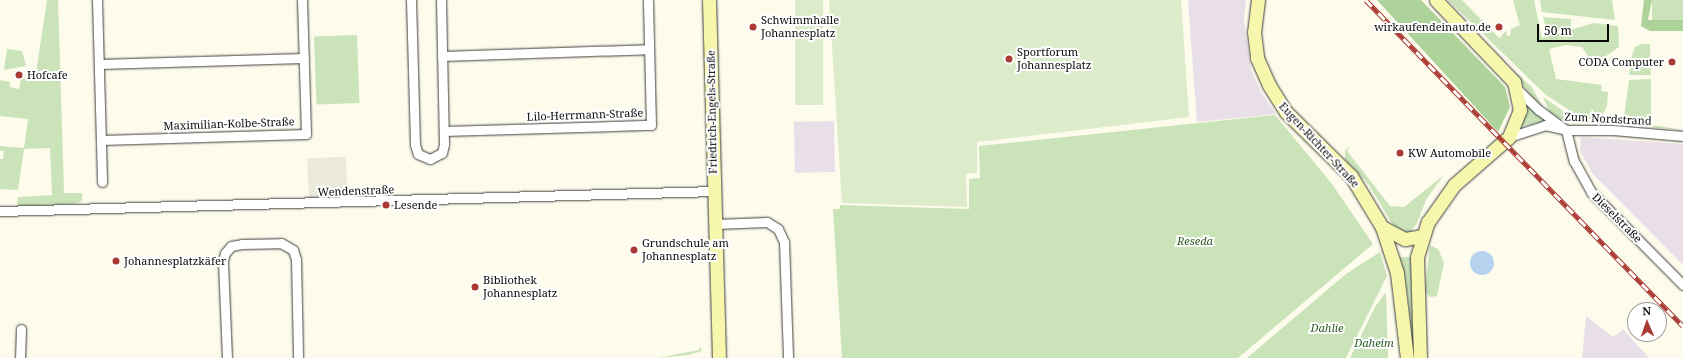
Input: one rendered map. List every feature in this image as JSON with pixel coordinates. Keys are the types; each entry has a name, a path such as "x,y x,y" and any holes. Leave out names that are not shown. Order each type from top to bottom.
{"main road":[{"name":"Friedrich-Engels-Straße","path":"709,0 719,358"},
{"name":"Eugen-Richter-Straße","path":"1258,0 1254,32 1257,52 1268,85 1286,112 1351,176 1382,228 1398,279 1406,358"},
{"path":"1420,358 1416,280 1417,257 1422,236 1443,197 1508,138 1520,110 1518,90 1505,69 1436,0"},
{"path":"1382,228 1406,239 1422,236"}],"street":[{"path":"97,0 102,182"},
{"name":"Maximilian-Kolbe-Straße","path":"101,140 306,134 302,0"},
{"path":"411,0 415,145 418,154 430,159 438,156 444,149 441,0"},
{"name":"Lilo-Herrmann-Straße","path":"444,131 651,125 648,0"},
{"path":"442,56 649,49"},
{"path":"99,64 304,58"},
{"path":"1518,90 1539,110 1566,130"},
{"name":"Zum Nordstrand","path":"1508,138 1545,125 1566,130 1613,130 1683,136"},
{"name":"Dieselstraße","path":"1566,130 1574,161 1591,192 1683,285"},
{"name":"Wendenstraße","path":"0,211 714,191"},
{"path":"715,224 767,222 778,229 784,242 788,358"},
{"path":"227,358 223,261 225,252 231,246 242,244 281,243 293,250 296,259 298,358"},
{"path":"20,358 21,329"}],"shaded area":[{"path":"1188,0 1246,0 1244,20 1251,70 1261,92 1276,114 1197,122"},
{"path":"834,121 835,172 795,173 794,122"},
{"path":"1581,137 1683,144 1683,265 1592,173 1580,150"},
{"path":"346,157 347,192 370,192 370,198 309,199 307,158"},
{"path":"1586,316 1613,337 1623,329 1627,333 1627,342 1635,342 1649,358 1582,358"}],"green space":[{"path":"47,0 58,0 64,193 82,193 82,200 78,203 17,208 18,197 52,195 50,148 24,149 18,190 0,189 0,159 3,159 4,151 0,151 0,146 24,148 28,119 0,116 0,80 10,82 10,87 19,89 21,78 35,80"},
{"path":"795,0 823,0 823,105 795,105"},
{"name":"Sportforum Johannesplatz","path":"829,0 1181,0 1189,117 977,142 977,173 966,174 967,207 842,203"},
{"path":"1377,0 1421,0 1505,87 1510,107 1498,132"},
{"path":"1448,0 1462,0 1499,38 1506,31 1507,36 1510,36 1511,29 1520,25 1513,0 1534,0 1542,38 1594,23 1618,26 1619,47 1603,58 1588,56 1582,47 1566,45 1549,49 1556,79 1602,85 1601,91 1608,92 1607,106 1602,116 1594,120 1583,119 1546,95"},
{"path":"1540,0 1612,0 1615,20 1542,12"},
{"path":"1644,0 1652,0 1648,20 1683,20 1683,31 1650,31 1641,26"},
{"path":"1652,0 1683,0 1683,20 1652,20"},
{"path":"1543,17 1571,19 1571,26 1550,32 1546,28"},
{"path":"357,35 359,103 316,104 314,37"},
{"path":"1642,44 1650,44 1651,75 1629,75 1635,47"},
{"path":"7,49 22,51 26,66 4,70"},
{"path":"1515,72 1532,87 1544,110 1528,94"},
{"path":"1651,79 1651,125 1683,130 1637,126 1627,122 1624,117 1629,80"},
{"path":"1543,97 1576,120 1576,122 1560,119 1550,113"},
{"path":"1526,105 1546,121 1522,126"},
{"name":"Reseda","path":"1275,115 1332,184 1373,244 1238,358 842,358 833,209 840,209 840,205 969,209 969,179 980,178 979,146"},
{"path":"1350,147 1347,151 1390,206 1404,207 1444,175 1427,198 1416,225 1412,229 1413,232 1405,233 1393,225 1369,185 1345,160 1345,150"},
{"path":"1430,245 1438,249 1444,263 1437,296 1430,297 1425,292"},
{"name":"Dahlie","path":"1380,252 1387,276 1346,358 1247,358 1346,274"},
{"path":"1399,257 1412,257 1415,358 1412,358 1408,296"},
{"name":"Daheim","path":"1386,292 1388,358 1350,358 1375,307"},
{"path":"700,346 702,351 688,355 657,358 699,350"}],"water":[{"path":"1482,251 1487,252 1493,258 1493,268 1487,274 1482,275 1477,274 1471,268 1470,263 1471,258 1477,252"}],"railway":[{"path":"1366,0 1683,326"}],"place":[{"name":"Schwimmhalle Johannesplatz","path":"753,27"},
{"name":"wirkaufendeinauto.de","path":"1499,27"},
{"name":"Sportforum Johannesplatz","path":"1009,59"},
{"name":"CODA Computer","path":"1672,62"},
{"name":"Hofcafe","path":"19,75"},
{"name":"KW Automobile","path":"1400,153"},
{"name":"Lesende","path":"386,205"},
{"name":"Grundschule am Johannesplatz","path":"634,250"},
{"name":"Johannesplatzkäfer","path":"116,261"},
{"name":"Bibliothek Johannesplatz","path":"475,287"}]}
